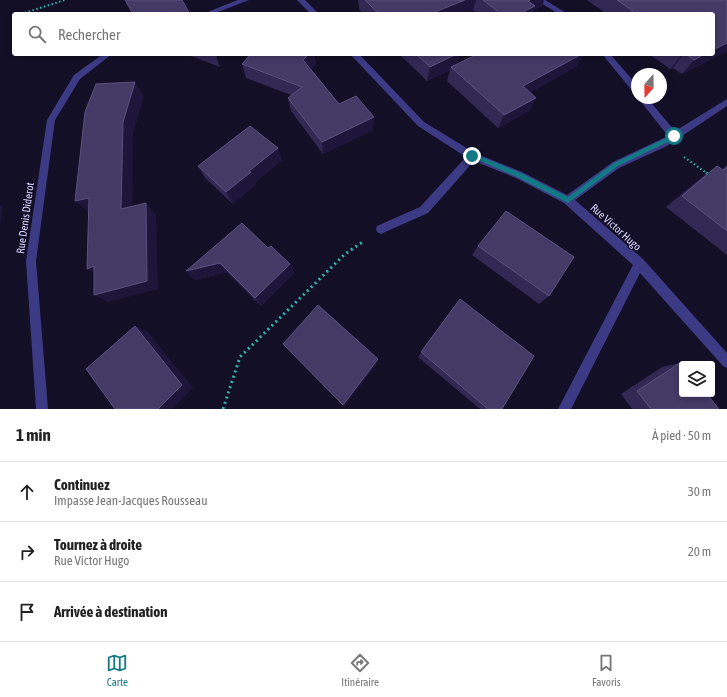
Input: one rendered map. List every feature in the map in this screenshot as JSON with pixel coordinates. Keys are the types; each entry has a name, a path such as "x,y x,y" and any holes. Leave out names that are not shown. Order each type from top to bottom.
{"street":[{"path":"212,12 245,0"},
{"path":"301,0 313,12"},
{"path":"540,0 561,12"},
{"name":"Rue Denis Diderot","path":"42,409 32,261 51,120 77,77 105,56"},
{"name":"Rue Victor Hugo","path":"356,56 422,124 472,156 519,175 568,200 639,263 727,362"},
{"path":"608,56 631,85"},
{"path":"568,200 616,165 664,143 727,102"},
{"path":"647,104 674,136"},
{"path":"381,229 424,210 472,156"},
{"path":"564,409 629,286 639,263"}],"path":[{"path":"27,12 65,0"},
{"path":"664,143 714,179"},
{"path":"223,409 240,358 345,254 381,229"}],"building":[{"path":"125,0 182,0 189,12 132,12"},
{"path":"365,0 465,0 435,12 377,12"},
{"path":"483,0 530,0 528,1 535,6 523,12 498,12"},
{"path":"617,0 727,0 727,43 715,49 715,12 631,12 633,11"},
{"path":"249,56 307,56 303,60 339,104 356,96 374,117 322,142 288,98 302,87 242,64"},
{"path":"418,56 453,56 430,67"},
{"path":"474,56 578,56 523,86 536,98 504,115 451,67"},
{"path":"689,56 701,56 694,60"},
{"path":"135,82 123,122 121,209 146,203 147,281 94,295 94,266 87,269 89,198 75,201 85,112 96,84"},
{"path":"250,126 278,148 226,192 198,166"},
{"path":"717,166 723,170 727,167 727,231 682,196"},
{"path":"506,211 574,257 549,296 478,246"},
{"path":"242,223 268,248 271,246 290,264 255,298 220,263 186,271"},
{"path":"460,299 534,356 502,409 488,409 421,352"},
{"path":"318,305 378,359 343,405 283,344"},
{"path":"135,326 182,385 158,409 115,409 86,369"},
{"path":"679,364 679,397 709,397 719,409 651,409 637,391"}],"route":[{"path":"472,156 519,175 568,200 616,165 664,143 674,136"}]}
